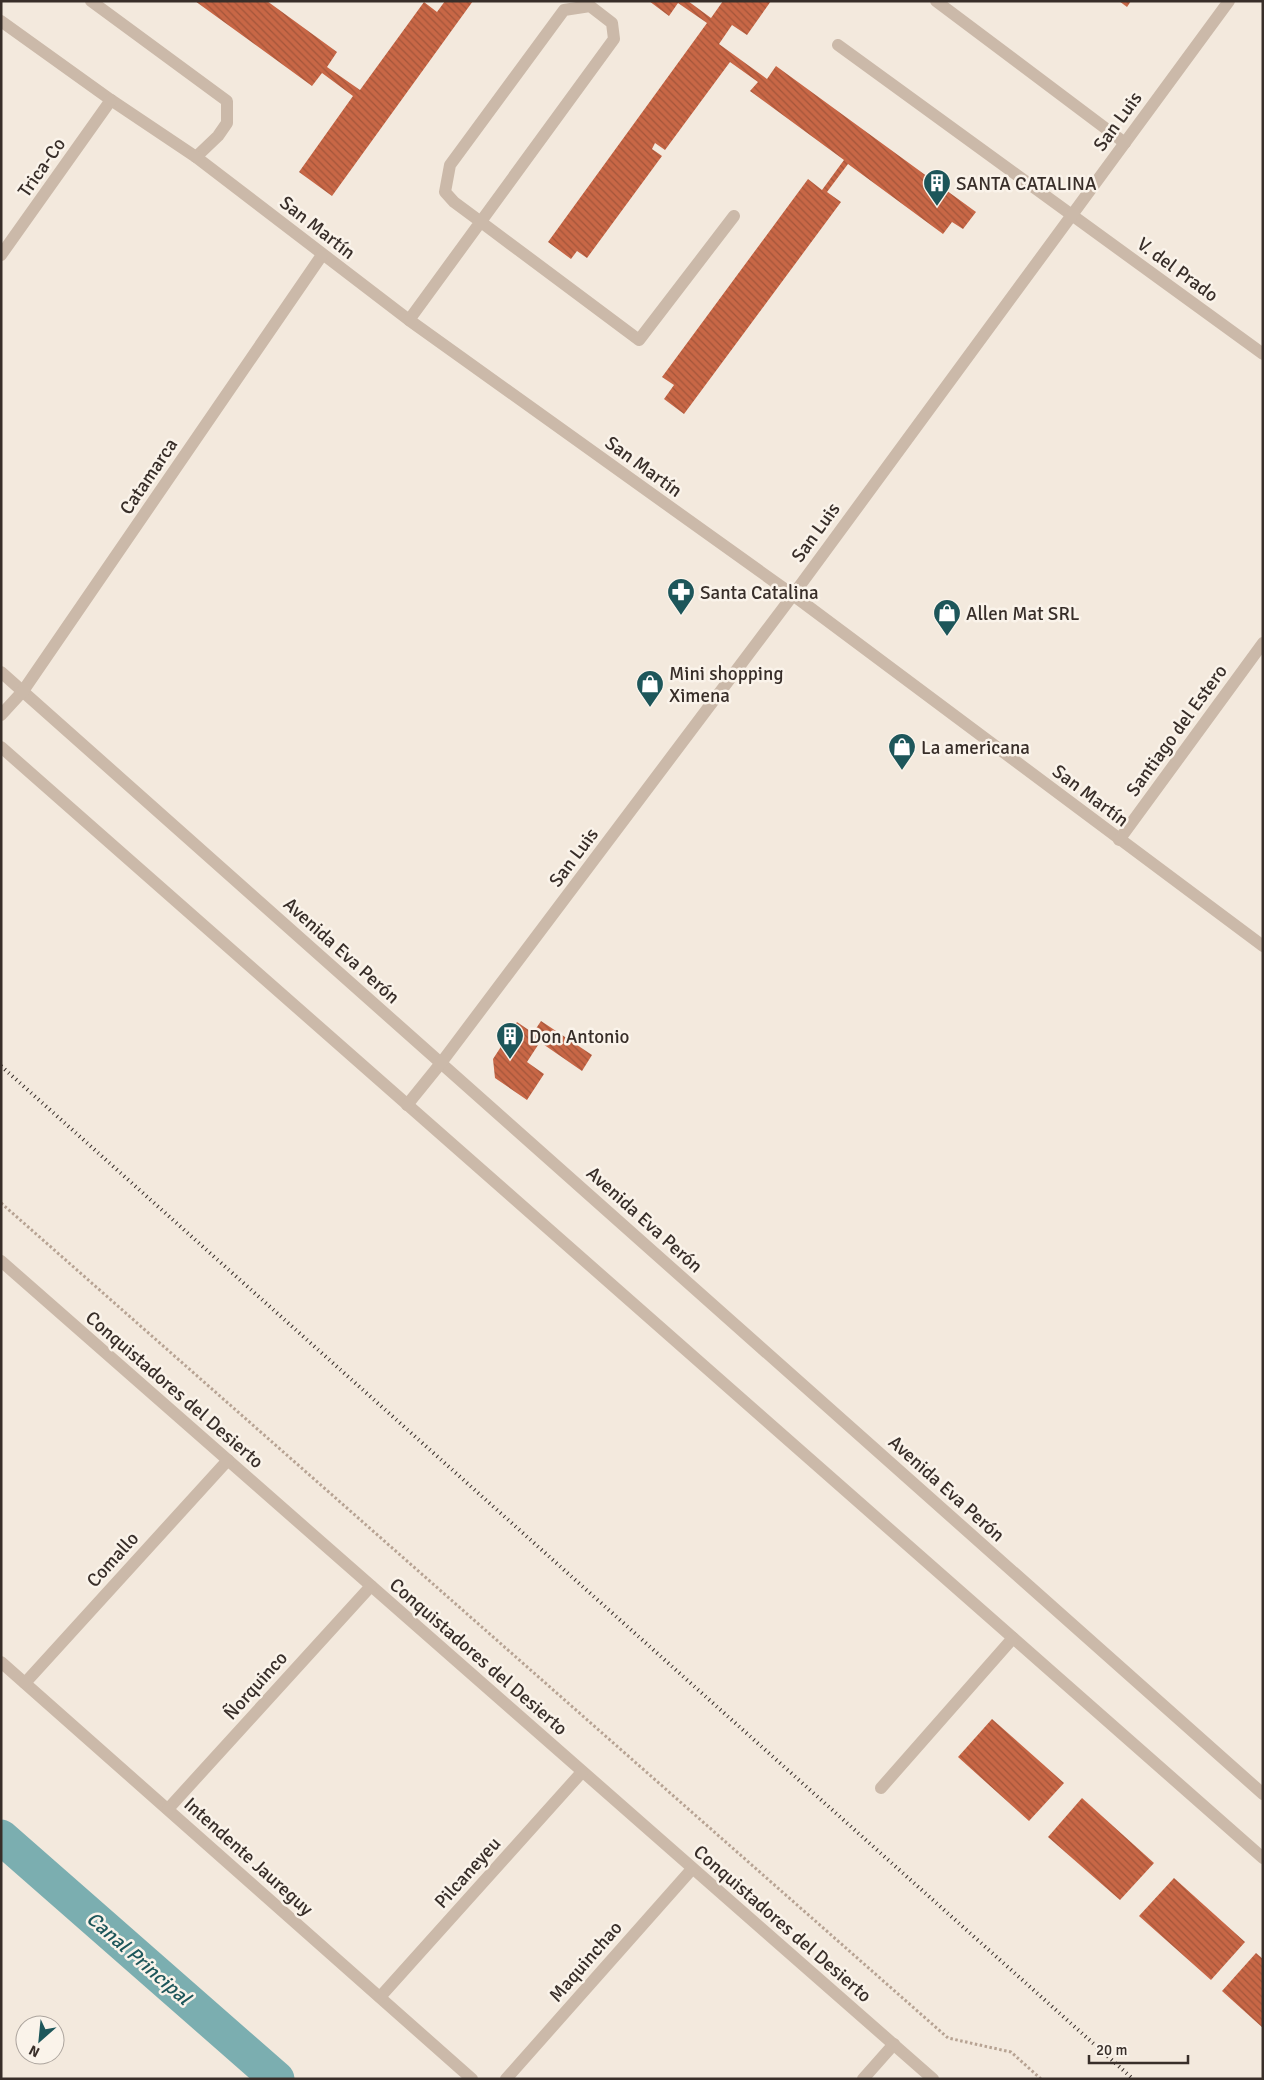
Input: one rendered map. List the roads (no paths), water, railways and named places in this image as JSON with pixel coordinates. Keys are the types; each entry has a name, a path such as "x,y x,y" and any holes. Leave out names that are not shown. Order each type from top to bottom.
{"street":[{"path":"91,1 227,100 227,123 218,136 196,157"},
{"path":"936,1 1125,143"},
{"name":"San Luis","path":"407,1105 442,1063 793,595 1229,1"},
{"path":"409,320 481,222 614,39 612,24 590,6 564,10 450,165 445,192 454,202 481,222 639,340 734,216"},
{"name":"San Martín","path":"1,20 111,100 196,157 409,320 793,595 1263,946"},
{"name":"V. del Prado","path":"838,45 1263,354"},
{"name":"Trica-Co","path":"1,255 111,100"},
{"name":"Catamarca","path":"1,715 23,691 322,255"},
{"name":"Santiago del Estero","path":"1119,840 1263,643"},
{"name":"Avenida Eva Perón","path":"1,672 1263,1794"},
{"path":"1,747 1263,1858"},
{"name":"Conquistadores del Desierto","path":"1,1261 933,2079"},
{"name":"Comallo","path":"25,1683 228,1460"},
{"name":"Ñorquinco","path":"168,1810 371,1586"},
{"path":"881,1788 1012,1638"},
{"name":"Intendente Jaureguy","path":"1,1662 472,2079"},
{"name":"Pilcaneyeu","path":"380,1997 582,1772"},
{"name":"Maquinchao","path":"506,2079 692,1868"},
{"path":"863,2079 894,2044"}],"waterway":[{"name":"Canal Principal","path":"1,1837 277,2079"}],"railway":[{"path":"1,1066 1133,2079"}],"place":[{"name":"SANTA CATALINA","path":"937,207"},
{"name":"Santa Catalina","path":"681,616"},
{"name":"Allen Mat SRL","path":"947,637"},
{"name":"Mini shopping Ximena","path":"650,708"},
{"name":"La americana","path":"902,771"},
{"name":"Don Antonio","path":"510,1060"}]}
